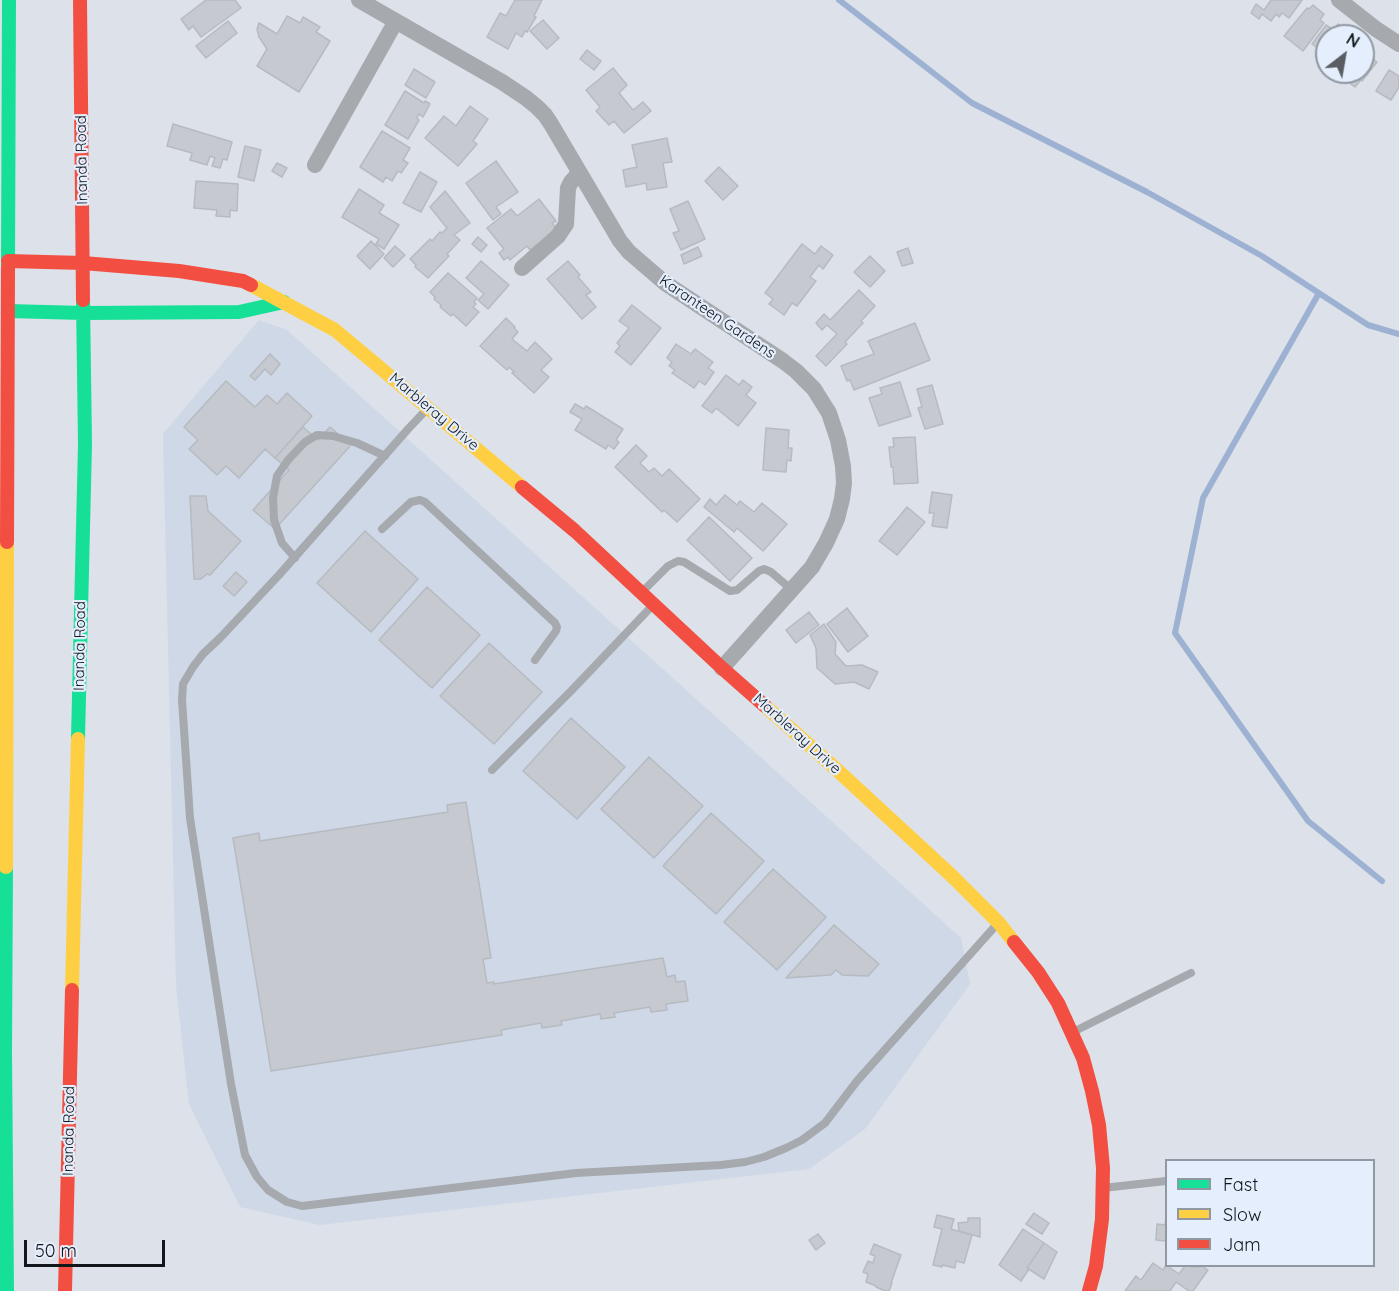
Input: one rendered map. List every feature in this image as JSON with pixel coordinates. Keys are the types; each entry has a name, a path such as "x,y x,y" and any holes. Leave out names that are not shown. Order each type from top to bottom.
{"main road":[{"path":"6,1291 9,0"},
{"name":"Inanda Road","path":"65,1291 85,444 80,0"},
{"name":"Marbleray Drive","path":"8,261 83,263 179,271 243,281 334,330 575,531 722,668 952,876 999,923 1048,986 1083,1058 1099,1125 1103,1168 1102,1219 1096,1266 1089,1291"},
{"path":"8,311 239,312 284,302"}],"street":[{"name":"Karanteen Gardens","path":"359,0 526,98 545,115 620,241 636,259 665,283 796,371 814,389 829,413 838,440 843,466 842,499 837,519 812,567 722,668"},
{"path":"1339,0 1399,44"},
{"path":"315,165 396,21"},
{"path":"522,268 558,236 566,224 568,188 579,173"}],"lane":[{"path":"429,408 295,558 221,638 203,654 183,684 182,700 190,818 231,1084 245,1155 257,1177 268,1190 287,1202 302,1206 576,1173 721,1165 764,1157 802,1140 825,1123 857,1081 999,923"},
{"path":"295,558 282,543 274,520 273,498 277,476 288,460 305,442 317,435 333,436 357,443 385,456"},
{"path":"382,529 411,502 420,500 425,502 555,623 556,631 535,660"},
{"path":"641,592 668,566 678,561 684,562 730,591 737,590 764,569 771,572 792,590"},
{"path":"492,770 654,604"},
{"path":"1072,1032 1191,974"},
{"path":"1103,1188 1165,1181"}],"shaded area":[{"path":"259,320 287,330 961,938 970,984 865,1129 809,1169 320,1225 240,1207 189,1104 176,986 163,434"}],"building":[{"path":"206,0 235,0 241,8 201,37 193,26 189,30 181,19"},
{"path":"515,0 542,0 527,32 525,31 522,37 516,33 508,49 487,37 500,13 506,16"},
{"path":"1271,0 1302,0 1289,18 1282,13 1279,17 1276,14 1271,21 1262,14 1259,19 1251,13 1256,4 1264,10"},
{"path":"1313,5 1324,14 1320,20 1324,23 1315,24 1315,35 1303,51 1284,36 1307,8"},
{"path":"287,16 300,23 303,17 320,27 316,32 330,41 299,92 257,66 267,49 259,37 257,29 259,23 277,34"},
{"path":"543,20 559,38 547,49 530,31"},
{"path":"228,21 237,33 206,58 196,46"},
{"path":"587,50 601,61 594,70 580,59"},
{"path":"613,68 627,85 619,93 633,110 643,102 651,111 624,133 614,121 609,125 596,111 600,107 586,90"},
{"path":"414,69 435,82 426,98 405,85"},
{"path":"1389,70 1399,76 1399,87 1391,100 1376,91"},
{"path":"405,91 424,103 425,101 430,104 423,117 419,114 417,118 419,120 408,139 385,125"},
{"path":"470,106 488,119 473,141 477,144 458,166 425,138 444,116 456,126"},
{"path":"173,124 232,142 227,160 223,159 220,168 212,166 215,158 210,156 207,165 190,160 192,153 167,146"},
{"path":"382,131 410,148 403,160 408,163 401,173 398,171 392,181 386,177 383,182 360,167"},
{"path":"667,138 672,162 663,163 667,187 647,190 646,183 626,187 623,170 637,167 632,145"},
{"path":"245,146 261,150 254,181 238,177"},
{"path":"496,161 518,192 496,207 501,214 493,220 466,183"},
{"path":"277,163 287,168 282,177 272,171"},
{"path":"719,167 738,186 723,200 705,181"},
{"path":"420,172 437,182 421,212 403,203"},
{"path":"196,181 238,184 237,211 230,210 230,217 216,216 217,210 194,208"},
{"path":"359,189 384,205 379,213 399,225 384,249 376,244 379,239 342,217"},
{"path":"445,191 470,223 454,235 460,240 447,254 449,256 428,278 415,267 416,265 410,259 430,239 432,241 447,228 430,207"},
{"path":"539,199 556,221 552,223 557,229 530,250 527,246 510,260 508,257 504,260 499,253 504,249 487,228 511,209 517,216"},
{"path":"688,201 705,239 681,250 673,233 679,231 670,209"},
{"path":"478,237 487,245 481,252 472,244"},
{"path":"371,241 384,254 370,269 357,256"},
{"path":"802,244 815,254 821,246 833,255 823,269 819,265 810,277 816,281 797,306 792,303 784,315 769,304 773,299 765,293"},
{"path":"395,246 405,255 393,267 384,258"},
{"path":"698,247 702,256 684,264 681,255"},
{"path":"908,248 913,263 902,266 897,252"},
{"path":"870,256 885,271 870,287 854,272"},
{"path":"481,261 509,285 488,309 478,300 484,294 466,278"},
{"path":"568,261 591,292 586,295 596,307 582,319 547,279"},
{"path":"448,273 477,298 473,307 479,312 466,326 453,314 451,316 440,307 441,305 430,292"},
{"path":"859,290 875,306 845,342 847,344 826,366 816,356 837,334 827,325 822,330 816,323 824,314 830,320"},
{"path":"632,305 661,328 631,365 615,352 620,346 617,343 629,328 619,321"},
{"path":"506,318 518,332 512,339 527,351 535,342 552,359 541,370 549,377 534,393 512,373 514,372 509,367 507,370 480,346"},
{"path":"915,323 930,360 854,390 850,380 847,381 841,366 874,354 868,341"},
{"path":"676,344 691,354 695,349 713,362 708,368 714,372 705,385 699,381 694,388 672,373 675,370 669,366 672,362 667,358"},
{"path":"270,354 280,364 271,375 265,369 255,380 250,376"},
{"path":"726,375 739,385 743,380 752,387 746,395 756,403 738,426 716,408 712,413 702,406"},
{"path":"226,381 255,407 267,395 277,404 287,393 312,416 275,458 265,449 239,478 226,466 217,475 189,449 198,440 184,427"},
{"path":"900,382 911,416 879,426 869,398 882,394 880,388"},
{"path":"932,385 943,424 925,429 918,408 922,407 917,389"},
{"path":"575,404 584,409 586,406 623,429 616,440 619,442 614,449 608,445 606,449 575,430 582,419 570,412"},
{"path":"303,427 318,440 330,427 351,445 275,529 253,510 289,470 275,458"},
{"path":"766,428 789,430 788,448 792,448 791,461 787,460 786,472 763,470"},
{"path":"915,437 918,483 894,484 889,447 894,447 893,438"},
{"path":"636,445 647,456 640,463 649,472 654,468 662,476 669,469 700,499 677,522 664,510 662,512 615,467"},
{"path":"932,492 952,495 947,528 932,526 934,513 929,513"},
{"path":"725,495 737,505 740,501 754,512 762,503 787,524 763,551 737,528 734,532 704,507 710,499 716,505"},
{"path":"190,496 206,496 208,511 241,541 210,575 207,574 201,579 194,579"},
{"path":"907,507 925,522 897,555 879,541"},
{"path":"709,517 752,558 730,581 687,540"},
{"path":"365,531 418,579 371,632 317,583"},
{"path":"236,572 247,582 234,596 223,586"},
{"path":"427,587 480,635 432,688 379,640"},
{"path":"847,608 868,636 848,652 827,624"},
{"path":"809,612 819,625 796,643 786,630"},
{"path":"824,624 836,642 835,654 846,666 862,665 878,672 869,689 854,682 835,684 817,668 816,648 810,635"},
{"path":"489,643 542,692 494,744 440,696"},
{"path":"571,718 625,767 577,819 523,771"},
{"path":"649,757 703,806 654,858 601,809"},
{"path":"466,802 491,958 483,959 487,983 494,982 494,984 663,958 667,977 675,975 676,982 685,981 688,1001 666,1004 667,1010 651,1012 650,1007 614,1013 615,1017 601,1019 600,1014 561,1021 562,1025 542,1028 541,1023 501,1030 502,1035 271,1071 233,838 259,833 260,841 448,812 447,805"},
{"path":"711,813 764,861 716,914 663,866"},
{"path":"773,869 826,917 777,970 724,922"},
{"path":"834,925 879,964 868,976 842,975 836,970 831,975 786,978"},
{"path":"1034,1213 1049,1223 1042,1234 1026,1224"},
{"path":"937,1215 954,1219 951,1229 972,1235 964,1263 956,1261 955,1268 933,1265 942,1229 934,1227"},
{"path":"968,1218 980,1218 980,1237 959,1231 958,1223 968,1222"},
{"path":"1157,1224 1165,1225 1165,1241 1156,1240"},
{"path":"1023,1229 1044,1243 1021,1281 999,1265"},
{"path":"818,1234 825,1243 816,1250 809,1240"},
{"path":"1044,1243 1057,1252 1044,1279 1027,1268"},
{"path":"874,1244 901,1255 889,1291 866,1282 868,1274 863,1272 868,1261 873,1263 875,1256 870,1254"},
{"path":"1153,1263 1163,1270 1165,1267 1169,1267 1179,1274 1184,1267 1204,1267 1208,1270 1193,1291 1189,1291 1176,1282 1170,1291 1125,1291 1136,1276 1141,1280"}],"waterway":[{"path":"839,0 972,103 1147,192 1262,256 1368,325 1399,334"},
{"path":"1319,293 1203,498 1175,633 1308,821 1382,881"}],"traffic: fast":[{"path":"8,267 9,0"},
{"path":"78,739 85,444 83,300"},
{"path":"8,311 239,312 284,302"},
{"path":"6,867 7,1291"}],"traffic: slow":[{"path":"251,285 335,330 522,487"},
{"path":"6,867 7,542"},
{"path":"765,706 952,876 999,923 1014,942"},
{"path":"72,990 78,739"}],"traffic: jam":[{"path":"80,0 83,300"},
{"path":"8,261 83,263 179,271 243,281 251,285"},
{"path":"7,542 8,267"},
{"path":"522,487 575,531 765,706"},
{"path":"1014,942 1038,972 1058,1003 1083,1058 1092,1091 1099,1125 1103,1168 1102,1219 1096,1266 1089,1291"},
{"path":"65,1291 72,990"}]}
